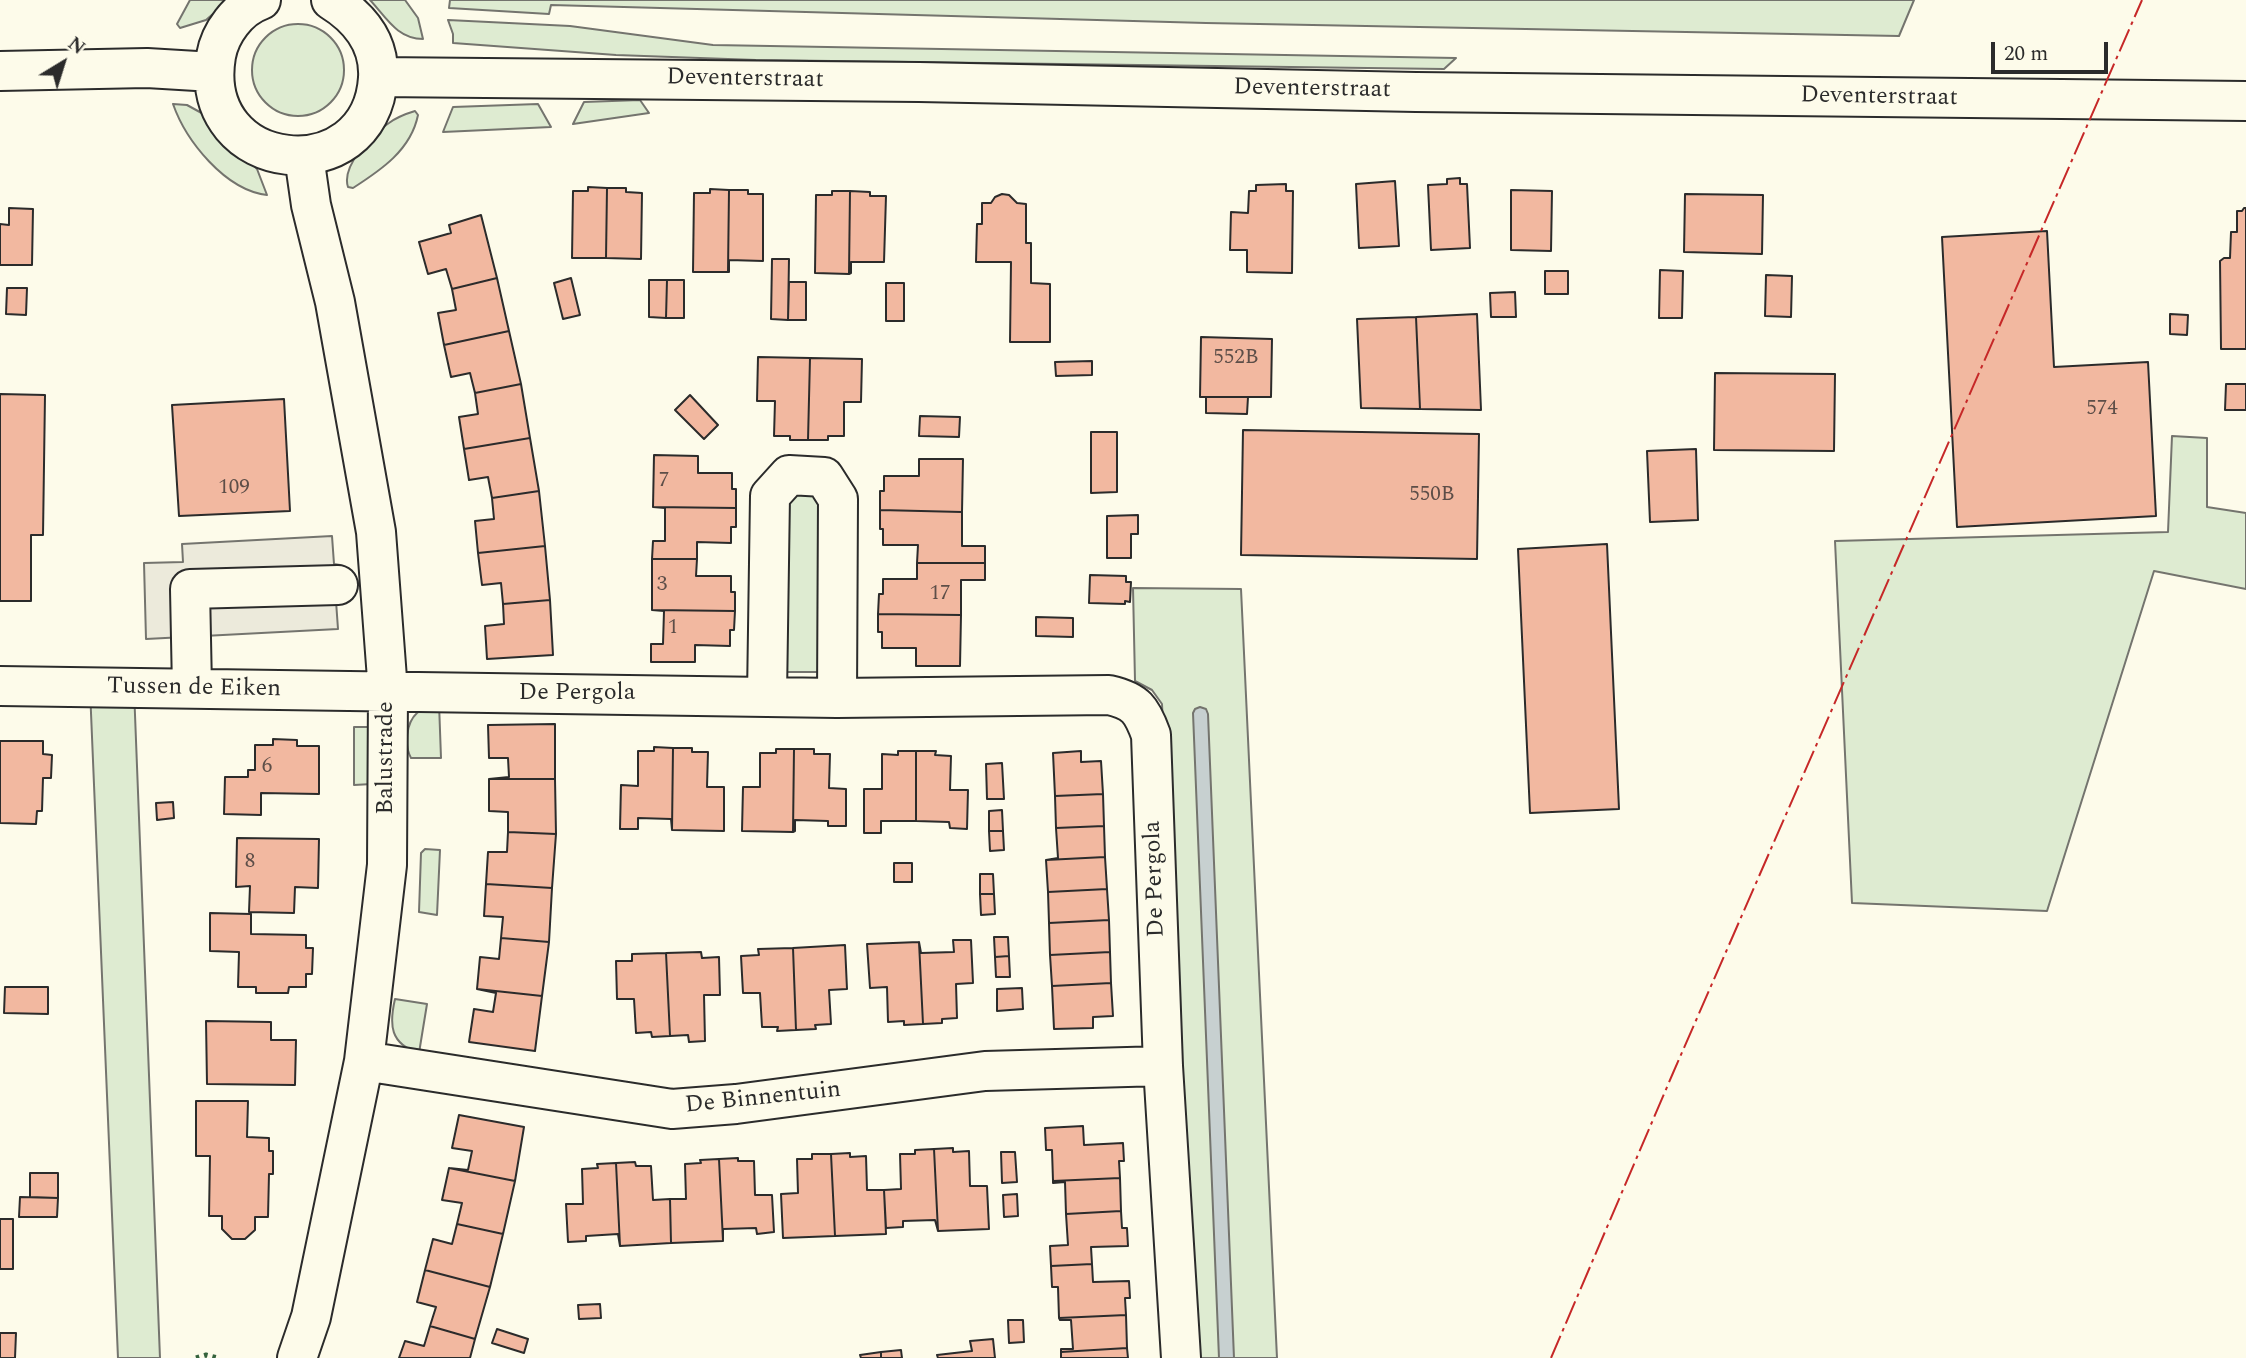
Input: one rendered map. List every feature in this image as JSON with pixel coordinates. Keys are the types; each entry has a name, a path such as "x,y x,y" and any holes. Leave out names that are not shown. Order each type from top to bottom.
{"street":[{"path":"261,0 253,3 231,22 218,46 213,72 217,102 231,126 251,144 277,155 304,156 327,151 348,139 364,122 374,100 378,77 376,52 365,30 349,11 331,0"},
{"path":"0,71 155,68 213,72"},
{"name":"Deventerstraat","path":"378,77 919,82 1416,92 2246,102"},
{"name":"Balustrade","path":"298,1358 311,1317 364,1061 387,865 388,692 376,531 335,302 311,205 304,156"},
{"path":"766,696 770,496 789,475 824,477 838,499 837,698"},
{"path":"192,688 190,589 338,585"},
{"name":"Tussen de Eiken","path":"0,687 388,692"},
{"name":"De Pergola","path":"388,692 837,698 1109,695 1128,699 1144,714 1151,735 1163,1066 1181,1358"},
{"name":"De Binnentuin","path":"364,1061 672,1109 736,1104 985,1071 1163,1066"}],"green space":[{"path":"190,0 229,0 206,20 180,28 177,24"},
{"path":"370,0 405,0 418,18 423,39 399,31"},
{"path":"450,0 1914,0 1899,36 1206,23 551,5 549,14 449,8"},
{"path":"448,20 570,26 713,45 1456,58 1444,69 756,60 616,55 453,43"},
{"path":"298,24 315,28 330,38 340,53 344,70 340,87 330,102 315,112 298,116 281,112 266,102 256,87 252,70 256,53 266,38 281,28"},
{"path":"640,100 649,113 573,124 584,102"},
{"path":"173,104 187,105 207,116 257,169 267,195 236,184 209,162 187,133"},
{"path":"538,104 551,127 443,132 453,107"},
{"path":"415,111 418,115 414,127 402,149 374,174 353,188 348,187 347,179 353,160 367,143 392,121"},
{"path":"2172,436 2207,438 2207,507 2246,513 2246,589 2154,571 2047,911 1852,903 1835,541 2168,532"},
{"path":"820,488 826,672 784,672 785,498"},
{"path":"1133,588 1241,589 1277,1358 1194,1358 1162,704 1152,690 1135,681"},
{"path":"90,689 134,689 160,1358 118,1358"},
{"path":"439,703 441,758 411,758 407,741 410,722 419,711"},
{"path":"354,727 370,727 372,784 354,785"},
{"path":"425,849 440,850 437,915 419,912 421,853"},
{"path":"395,999 427,1004 419,1053 397,1039 392,1025"}],"shaded area":[{"path":"332,536 334,564 340,565 341,600 336,601 338,629 146,639 144,563 183,562 182,544"},
{"path":"1200,707 1206,709 1208,714 1234,1358 1219,1358 1193,713"}],"building":[{"path":"1460,178 1460,184 1467,184 1470,248 1431,250 1428,185 1447,184 1447,179"},
{"path":"1395,181 1399,246 1359,248 1356,184"},
{"path":"1286,184 1286,191 1293,191 1292,273 1247,272 1247,250 1230,250 1231,212 1248,213 1249,191 1256,191 1256,185"},
{"path":"588,187 607,188 606,258 572,258 573,191 588,191"},
{"path":"607,188 626,188 626,192 642,193 641,259 606,258"},
{"path":"710,189 729,190 728,272 693,272 694,193 710,193"},
{"path":"729,190 748,190 748,194 763,194 763,261 729,260 728,272"},
{"path":"1511,190 1552,191 1551,251 1511,250"},
{"path":"832,191 850,191 849,274 815,273 816,195 832,195"},
{"path":"850,191 870,192 870,196 886,196 884,262 851,262 849,274"},
{"path":"1685,194 1763,195 1762,254 1684,252"},
{"path":"1009,195 1017,203 1026,204 1026,243 1031,243 1031,283 1050,284 1050,342 1010,342 1011,262 976,262 977,224 982,224 982,203 991,203 995,197"},
{"path":"9,208 33,209 32,265 0,265 0,224 9,225"},
{"path":"2244,208 2246,349 2221,349 2220,261 2230,258 2231,232 2237,232 2237,211"},
{"path":"481,215 497,278 452,289 446,269 428,274 419,242 451,233 449,225"},
{"path":"2047,231 2054,367 2148,362 2156,516 1957,527 1942,237"},
{"path":"772,259 789,259 788,320 771,319"},
{"path":"1660,270 1683,271 1682,318 1659,318"},
{"path":"1545,271 1568,271 1568,294 1545,294"},
{"path":"1766,275 1792,276 1791,317 1765,316"},
{"path":"497,278 509,331 444,345 438,313 456,310 452,289"},
{"path":"571,278 580,315 563,319 554,283"},
{"path":"649,280 667,280 666,318 649,317"},
{"path":"667,280 684,280 684,318 666,318"},
{"path":"789,282 806,282 806,320 788,320"},
{"path":"886,283 904,283 904,321 886,321"},
{"path":"7,288 27,288 26,315 6,314"},
{"path":"1515,292 1516,317 1491,317 1490,293"},
{"path":"1477,314 1481,410 1420,409 1416,317"},
{"path":"2170,314 2188,315 2187,335 2170,334"},
{"path":"1416,317 1420,409 1361,408 1357,319"},
{"path":"509,331 521,384 475,393 470,373 451,377 444,345"},
{"path":"1201,337 1272,339 1271,397 1200,397"},
{"path":"758,357 810,358 808,440 790,440 790,436 774,436 775,401 757,401"},
{"path":"810,358 862,359 861,402 844,402 844,436 828,436 828,440 808,440"},
{"path":"1092,361 1092,375 1056,376 1055,362"},
{"path":"1715,373 1835,374 1834,451 1714,450"},
{"path":"521,384 530,438 464,449 459,417 478,414 475,393"},
{"path":"2226,384 2246,384 2246,410 2225,410"},
{"path":"0,394 45,395 43,535 31,535 31,601 0,601"},
{"path":"690,395 718,425 704,439 675,410"},
{"path":"1206,397 1248,397 1247,414 1206,413"},
{"path":"284,399 290,511 179,516 172,405"},
{"path":"920,416 960,417 959,437 919,436"},
{"path":"1243,430 1479,434 1477,559 1241,555"},
{"path":"1091,432 1117,432 1117,492 1091,493"},
{"path":"530,438 539,491 492,498 488,477 469,480 464,449"},
{"path":"1696,449 1698,520 1650,522 1647,451"},
{"path":"654,455 698,456 698,473 732,473 732,489 736,489 736,508 653,507"},
{"path":"919,459 963,459 962,512 880,510 880,491 884,491 884,476 919,476"},
{"path":"539,491 545,546 478,553 475,521 494,519 492,498"},
{"path":"653,507 736,508 736,527 731,527 731,543 697,542 697,559 652,559 653,541 665,541 665,508"},
{"path":"880,510 962,512 962,546 985,546 985,563 917,563 918,545 883,545"},
{"path":"1138,515 1138,534 1131,534 1131,558 1107,558 1107,516"},
{"path":"1607,544 1619,809 1530,813 1518,549"},
{"path":"545,546 550,600 503,604 501,583 482,585 478,553"},
{"path":"652,559 697,559 696,576 731,576 731,592 735,592 735,611 652,610"},
{"path":"917,563 985,563 985,580 961,580 961,615 878,614 879,594 883,594 883,579 917,579"},
{"path":"1090,575 1126,576 1126,582 1131,582 1130,602 1089,603"},
{"path":"550,600 553,655 487,659 485,626 504,624 503,604"},
{"path":"652,610 735,611 734,630 730,630 730,646 695,645 695,662 651,662 651,644 663,644 664,611"},
{"path":"878,614 961,615 960,666 916,666 916,648 882,648 882,632 878,632"},
{"path":"1036,617 1073,618 1073,637 1036,636"},
{"path":"555,724 555,779 489,779 509,777 508,758 489,758 488,725"},
{"path":"273,739 297,740 297,746 319,746 319,794 261,793 261,815 224,814 225,777 248,777 248,770 255,770 255,745 273,745"},
{"path":"0,741 43,741 43,754 52,755 51,778 43,778 42,811 37,811 36,824 0,823"},
{"path":"654,747 673,748 672,830 671,819 638,818 638,829 620,829 621,785 638,786 638,751 654,751"},
{"path":"673,748 692,748 692,752 708,752 707,787 724,787 724,831 672,830"},
{"path":"776,749 794,749 793,832 742,831 743,787 760,787 760,753 776,753"},
{"path":"794,749 814,749 814,754 830,754 829,788 846,789 846,826 828,826 828,821 795,820 793,832"},
{"path":"898,751 916,751 916,821 881,821 881,833 864,833 864,789 882,789 882,754 898,755"},
{"path":"916,751 936,751 935,755 951,756 950,790 968,790 967,829 950,828 949,822 916,821"},
{"path":"1081,751 1081,762 1101,761 1103,794 1055,796 1053,753"},
{"path":"1002,763 1004,799 987,799 986,764"},
{"path":"489,779 555,779 556,834 508,832 508,812 489,811"},
{"path":"1103,794 1104,826 1056,828 1055,796"},
{"path":"173,802 174,818 157,820 156,803"},
{"path":"1002,810 1003,831 989,831 989,811"},
{"path":"1104,826 1105,857 1046,860 1058,858 1056,828"},
{"path":"989,831 1003,831 1004,850 990,851"},
{"path":"508,832 556,834 552,888 486,884 488,852 507,852"},
{"path":"237,838 319,839 318,888 295,887 294,913 249,912 250,886 236,887"},
{"path":"1105,857 1107,889 1048,892 1046,860"},
{"path":"894,863 912,863 912,882 894,882"},
{"path":"980,874 993,874 994,894 980,894"},
{"path":"486,884 552,888 549,942 501,938 503,917 484,916"},
{"path":"1107,889 1109,920 1049,923 1048,892"},
{"path":"980,894 994,894 995,914 981,915"},
{"path":"210,913 251,914 251,934 306,935 306,948 313,948 312,974 306,974 306,987 289,987 288,993 256,993 256,987 238,987 239,952 210,951"},
{"path":"1109,920 1110,952 1050,955 1049,923"},
{"path":"994,937 1008,937 1009,956 995,957"},
{"path":"501,938 549,942 542,996 477,989 480,957 499,959"},
{"path":"953,940 971,940 973,983 956,984 957,1018 942,1019 942,1023 923,1024 919,942 921,953 954,952"},
{"path":"919,942 923,1024 888,1022 887,987 870,988 867,944"},
{"path":"845,945 847,989 829,990 831,1024 815,1025 816,1029 796,1030 793,948"},
{"path":"793,948 796,1030 777,1031 778,1027 762,1027 760,993 743,993 741,956 759,955 758,949"},
{"path":"701,952 702,958 719,957 720,995 704,995 705,1041 689,1042 688,1035 670,1036 666,953"},
{"path":"1110,952 1111,983 1052,986 1050,955"},
{"path":"666,953 670,1036 652,1037 651,1032 636,1033 634,999 617,999 616,961 632,961 632,954"},
{"path":"1009,956 1010,977 996,977 995,957"},
{"path":"1111,983 1113,1016 1093,1017 1093,1028 1054,1029 1052,986"},
{"path":"5,987 48,987 48,1014 4,1013"},
{"path":"1022,988 1023,1009 997,1011 997,989"},
{"path":"477,989 542,996 535,1051 469,1042 474,1009 493,1012 496,993"},
{"path":"206,1021 271,1022 271,1040 296,1040 295,1085 207,1084"},
{"path":"196,1101 248,1101 247,1137 269,1138 269,1151 273,1151 273,1174 269,1174 268,1217 255,1217 255,1230 245,1239 232,1239 222,1229 222,1216 209,1216 210,1156 196,1156"},
{"path":"459,1115 524,1127 515,1181 449,1168 468,1170 472,1151 452,1148"},
{"path":"1083,1126 1084,1145 1123,1143 1124,1161 1119,1161 1120,1178 1053,1181 1052,1150 1046,1150 1045,1128"},
{"path":"953,1148 953,1152 969,1151 970,1186 987,1186 989,1229 938,1231 934,1149"},
{"path":"934,1149 938,1231 935,1220 903,1221 903,1227 886,1228 884,1190 901,1189 900,1154 915,1154 915,1150"},
{"path":"1001,1152 1015,1152 1017,1182 1002,1183"},
{"path":"850,1153 850,1157 866,1156 867,1190 884,1190 886,1234 835,1236 831,1154"},
{"path":"812,1154 831,1154 835,1236 783,1238 781,1194 798,1193 797,1159 812,1159"},
{"path":"738,1158 738,1161 754,1161 755,1195 772,1195 774,1232 757,1234 756,1228 723,1229 723,1241 719,1159"},
{"path":"719,1159 723,1241 671,1243 670,1199 686,1199 685,1164"},
{"path":"635,1162 636,1166 651,1166 653,1200 670,1199 671,1243 620,1246 616,1163"},
{"path":"616,1163 620,1246 618,1234 586,1236 586,1241 568,1242 566,1204 583,1204 582,1169 598,1168 597,1164"},
{"path":"449,1168 515,1181 503,1234 457,1224 462,1203 442,1200"},
{"path":"30,1173 58,1173 58,1198 30,1197"},
{"path":"1120,1178 1121,1211 1066,1214 1065,1182 1053,1183 1053,1181"},
{"path":"1017,1194 1018,1216 1004,1217 1003,1195"},
{"path":"20,1197 58,1198 57,1217 19,1217"},
{"path":"1121,1211 1122,1228 1127,1228 1128,1246 1091,1247 1092,1264 1051,1266 1050,1246 1068,1245 1066,1214"},
{"path":"0,1219 13,1219 13,1269 0,1269"},
{"path":"457,1224 503,1234 490,1287 425,1270 433,1239 452,1244"},
{"path":"1092,1264 1093,1282 1129,1281 1130,1298 1125,1298 1126,1315 1059,1318 1058,1287 1052,1287 1051,1266"},
{"path":"425,1270 490,1287 475,1339 430,1326 436,1307 417,1302"},
{"path":"600,1304 601,1318 579,1319 578,1305"},
{"path":"1126,1315 1127,1348 1061,1352 1061,1349 1073,1349 1071,1320 1059,1318"},
{"path":"1008,1320 1023,1320 1024,1342 1009,1343"},
{"path":"430,1326 475,1339 470,1358 399,1358 405,1341 424,1346"},
{"path":"497,1329 528,1339 524,1353 492,1343"},
{"path":"0,1333 16,1333 15,1358 0,1358"},
{"path":"993,1339 995,1358 938,1358 937,1355 972,1351 970,1341"},
{"path":"1127,1348 1128,1358 1061,1358 1061,1352"},
{"path":"901,1350 902,1358 881,1358 881,1352"},
{"path":"881,1352 881,1358 861,1358 860,1355"}],"hedge":[{"path":"196,1358 206,1355 218,1358"}],"power":[{"path":"1551,1358 2142,0"}]}
